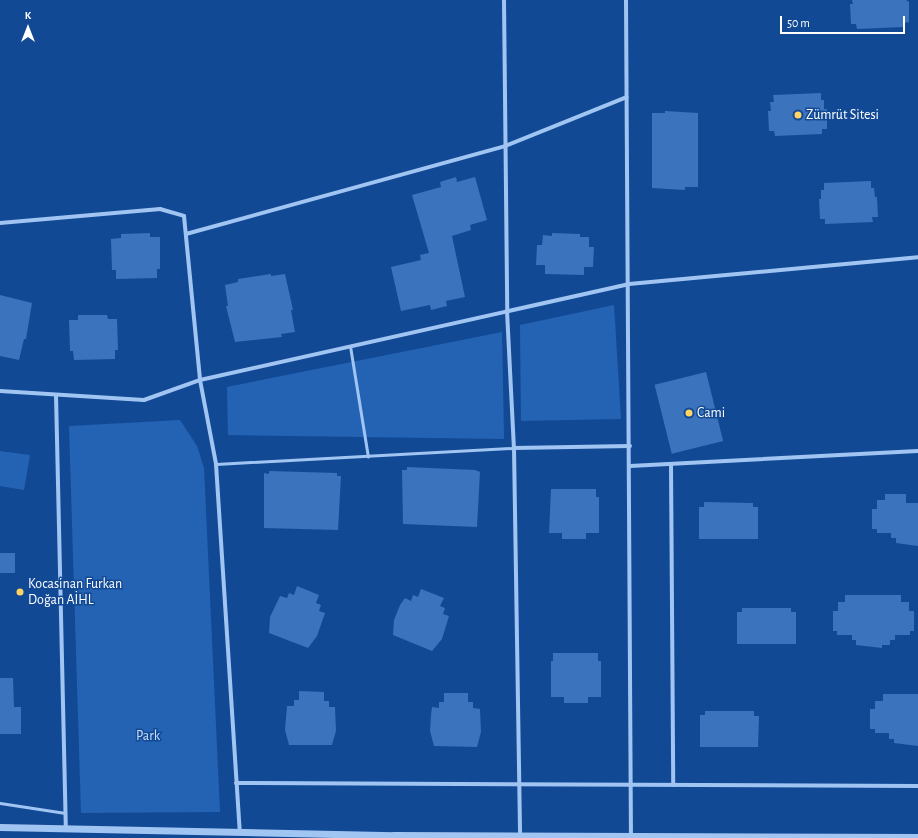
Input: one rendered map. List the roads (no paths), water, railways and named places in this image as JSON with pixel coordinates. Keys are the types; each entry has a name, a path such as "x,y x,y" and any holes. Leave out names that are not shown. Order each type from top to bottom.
{"street":[{"path":"504,0 507,312 514,448 520,836"},
{"path":"626,0 630,446 631,836"},
{"path":"186,234 505,146 627,97"},
{"path":"0,223 160,209 184,216 200,380 216,464 240,832"},
{"path":"0,391 144,400 200,380 629,284 918,257"},
{"path":"56,395 66,828"},
{"path":"514,448 630,446"},
{"path":"630,466 918,452"},
{"path":"670,464 673,785"},
{"path":"236,783 918,786"},
{"path":"0,827 520,836 918,837"}],"lane":[{"path":"350,346 368,457"},
{"path":"216,464 514,448"},
{"path":"0,803 65,813"}],"place":[{"name":"Zümrüt Sitesi","path":"798,115"},
{"name":"Cami","path":"689,413"},
{"name":"Kocasinan Furkan Doğan AİHL","path":"20,592"}],"park label":[{"name":"Park","path":"148,736"}]}
